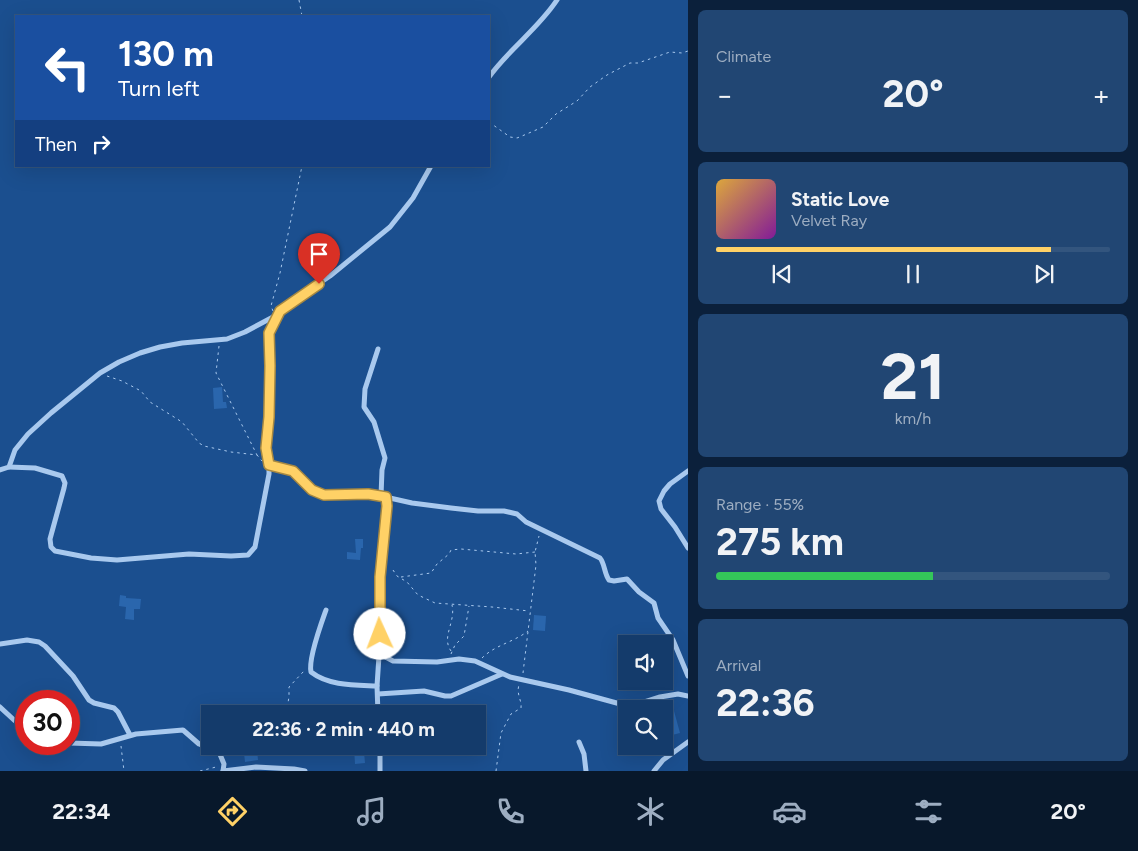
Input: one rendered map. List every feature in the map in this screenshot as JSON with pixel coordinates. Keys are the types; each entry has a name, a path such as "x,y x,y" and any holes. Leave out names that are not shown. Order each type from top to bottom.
{"street":[{"path":"490,76 505,57 542,20 557,0"},
{"path":"0,470 9,466 35,468 62,476 65,483 50,539 55,551 72,555 117,560 182,554 248,555 255,547 269,467 266,448 269,417 269,333 283,308 330,276 390,227 413,198 431,167"},
{"path":"9,466 15,450 28,434 50,413 100,373 119,362 154,348 182,343 223,340 237,336 273,318 276,319"},
{"path":"378,349 365,389 364,407 374,422 385,458 382,470 384,497 387,506 380,577 378,705"},
{"path":"269,467 293,471 312,490 324,495 364,494 458,509 508,511 517,514 526,522 600,558 603,561 609,580 627,579 639,592 651,600 658,618 672,640 688,676"},
{"path":"688,471 664,490 659,501 661,509 688,548"},
{"path":"326,610 317,637 310,670 316,676 336,682 377,686"},
{"path":"0,644 27,640 39,642 45,646 73,676 89,700 114,708 118,712 130,735"},
{"path":"378,653 393,661 437,662 467,660 478,662 502,674 624,705 678,694 688,696"},
{"path":"378,694 424,691 452,696 502,674"},
{"path":"0,707 15,721"},
{"path":"80,743 101,744 130,735 184,731 199,744 220,752 224,764 223,771 256,767 300,769 305,771"},
{"path":"579,742 584,754 586,771"},
{"path":"654,771 669,755 688,742"},
{"path":"380,755 380,771"}],"path":[{"path":"299,0 302,15"},
{"path":"490,123 510,137 517,138 543,127 556,114 577,101 590,87 607,75 630,64 670,52 682,54 688,51"},
{"path":"276,319 271,306 280,273 302,167"},
{"path":"223,340 218,343 216,373 257,455 269,467"},
{"path":"100,373 141,391 150,402 182,422 199,443 204,446 257,455"},
{"path":"496,771 501,733 511,714 521,708 518,688 523,679 522,668 536,565 538,528"},
{"path":"399,577 431,573 451,550 461,549 516,554 536,552"},
{"path":"393,570 418,595 434,603 530,612"},
{"path":"452,604 453,621 447,636 448,648 452,652"},
{"path":"450,660 455,645 464,636 469,605"},
{"path":"478,662 501,645 520,637 528,630"},
{"path":"287,705 290,686 304,671 310,670"},
{"path":"120,738 124,771"},
{"path":"200,771 216,767 223,771"}],"building":[{"path":"222,387 223,402 226,402 227,408 214,409 213,388"},
{"path":"355,539 363,539 360,560 347,559 347,552 356,553"},
{"path":"120,595 126,596 126,598 141,599 140,609 134,609 134,620 125,619 126,607 119,606"},
{"path":"534,615 546,616 545,631 533,630"},
{"path":"673,711 680,733 673,735"},
{"path":"244,755 258,755 258,760 245,762"},
{"path":"354,755 364,755 365,763 355,764"}],"route":[{"path":"319,284 280,311 269,333 270,380 266,448 269,465 274,468 293,471 312,490 324,495 372,494 386,497 387,506 380,577 380,634"}]}
